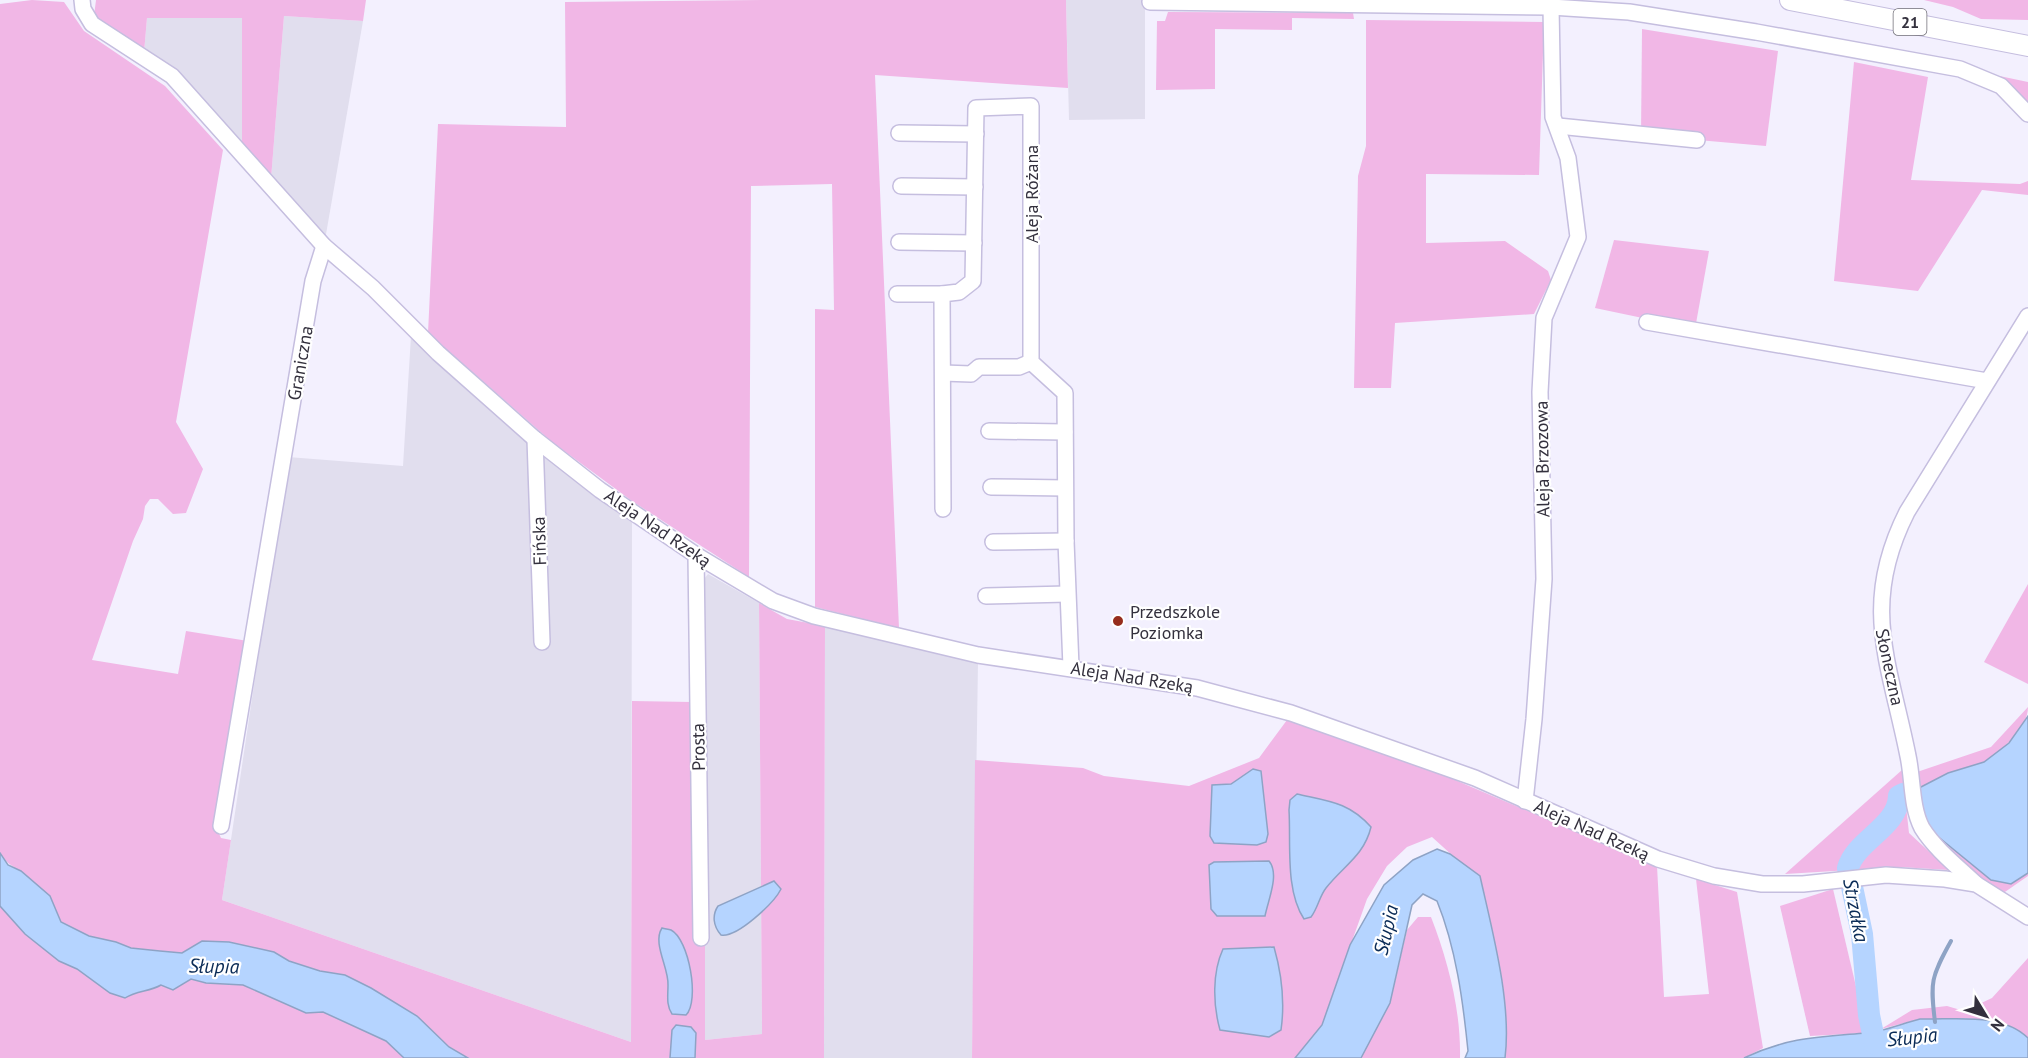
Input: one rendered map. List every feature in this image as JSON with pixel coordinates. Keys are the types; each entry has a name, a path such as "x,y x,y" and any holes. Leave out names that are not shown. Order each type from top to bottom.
{"main road":[{"name":"21","path":"1790,0 2028,46"},
{"name":"21","path":"1984,36 2028,36"}],"street":[{"path":"82,0 83,9 98,30 159,67 179,83 324,246"},
{"path":"1150,2 1551,7 1656,15 1960,69 2001,86 2028,114"},
{"name":"Aleja Brzozowa","path":"1525,801 1544,579 1540,392 1544,318 1578,237 1568,158 1553,117 1551,7"},
{"name":"Aleja Różana","path":"897,294 960,292 973,281 976,108 1031,106 1031,362"},
{"path":"1558,126 1697,140"},
{"path":"899,133 976,134"},
{"path":"901,186 975,186"},
{"path":"899,242 974,243"},
{"name":"Aleja Nad Rzeką","path":"324,246 373,288 438,353 535,439 600,490 696,555 773,601 814,616 978,655 1197,687 1291,713 1474,778 1658,859 1714,876 1761,884 1916,876 1976,884 2028,917"},
{"name":"Graniczna","path":"221,826 314,281 324,246"},
{"path":"942,294 941,466 943,508"},
{"name":"Słoneczna","path":"1976,884 1933,842 1916,813 1911,766 1880,619 1883,573 1892,541 2028,316"},
{"path":"1647,322 1987,381"},
{"path":"943,373 971,374 979,367 1019,367 1031,362 1065,393 1067,594 1071,667"},
{"path":"989,431 1065,432"},
{"name":"Fińska","path":"535,439 542,642"},
{"path":"991,487 1065,488"},
{"path":"993,542 1066,541"},
{"name":"Prosta","path":"696,555 701,938"},
{"path":"986,596 1067,594"}],"shaded area":[{"path":"32,0 64,2 84,31 165,86 223,150 176,422 203,469 186,513 173,514 158,499 150,499 145,506 143,519 133,541 92,660 178,674 186,631 248,641 216,827 221,838 231,840 222,900 631,1042 632,701 692,702 705,943 705,1040 762,1034 759,603 787,619 825,626 824,1058 468,1058 449,1047 417,1016 345,975 320,971 289,961 274,952 229,942 202,941 182,953 131,948 89,936 61,922 38,887 26,875 9,864 0,853 0,4"},
{"path":"96,0 366,0 363,21 284,16 271,179 242,144 242,18 147,18 144,53 94,16"},
{"path":"1066,0 1145,0 1145,119 1069,120"},
{"path":"1066,0 1068,88 875,75 899,628 815,607 815,309 834,310 832,184 751,186 749,577 632,501 552,442 428,333 438,124 566,127 565,2"},
{"path":"1924,0 2028,0 2028,20 1981,19 1953,7"},
{"path":"1168,12 1353,13 1354,19 1292,18 1292,30 1215,29 1215,89 1156,90 1157,21 1165,21"},
{"path":"284,16 363,21 325,240 271,179"},
{"path":"147,18 242,18 242,144 144,53"},
{"path":"1366,20 1544,22 1539,175 1426,174 1426,243 1505,241 1548,271 1551,280 1534,314 1395,323 1391,388 1354,388 1358,176 1366,146"},
{"path":"1642,29 1778,51 1766,146 1641,135"},
{"path":"1854,62 1928,77 1911,180 2020,184 2028,181 2028,195 1982,190 1918,291 1834,281"},
{"path":"1990,74 2028,82 2028,104"},
{"path":"1614,240 1709,251 1695,329 1595,308"},
{"path":"411,336 455,378 561,468 632,521 631,1042 222,900 288,457 403,466"},
{"path":"708,574 759,603 762,1034 705,1040 701,583"},
{"path":"2028,584 2028,684 1984,662"},
{"path":"825,626 978,662 972,1058 824,1058"},
{"path":"2028,707 2024,723 1999,751 1979,764 1936,780 1936,835 1991,880 2011,884 2028,873 2028,876 2002,894 1958,862 1929,832 1921,811 1917,772 1991,747"},
{"path":"1287,720 1427,768 1657,866 1664,997 1709,994 1696,879 1737,892 1763,1048 1744,1058 1505,1058 1506,1014 1503,990 1480,876 1464,866 1432,837 1407,847 1387,866 1367,899 1322,1025 1295,1058 972,1058 975,760 1083,768 1104,776 1189,786 1259,758"},
{"path":"1902,770 1909,833 1949,870 1900,867 1785,874"},
{"path":"1833,889 1867,1033 1810,1036 1780,906"},
{"path":"0,906 25,934 59,961 77,969 110,993 125,998 161,985 173,990 191,979 206,983 243,985 306,1013 323,1012 386,1041 404,1058 0,1058"},
{"path":"1418,917 1431,917 1443,951 1456,1004 1460,1058 1361,1058 1390,1003 1407,930"},
{"path":"2028,958 2028,1038 2023,1033 1974,1019 1920,1019 1881,1029 1912,1010 1947,1006 1964,1011 1992,998"}],"water":[{"path":"2028,716 2028,873 2011,884 1991,880 1936,835 1923,817 1919,788 1948,773 1984,762 2009,743"},
{"path":"1253,769 1261,771 1268,834 1266,842 1257,845 1214,843 1210,836 1212,785 1231,784"},
{"path":"1297,794 1346,807 1371,827 1358,853 1326,888 1311,917 1304,919 1294,895 1290,866 1289,810 1290,800"},
{"name":"Słupia","path":"1437,849 1450,854 1480,876 1503,990 1506,1014 1505,1058 1465,1058 1468,1051 1464,1013 1449,937 1437,901 1423,894 1412,905 1390,1003 1361,1058 1295,1058 1322,1025 1350,945 1384,885 1413,860"},
{"name":"Słupia","path":"0,853 8,865 21,871 50,896 61,922 89,936 131,948 182,953 202,941 229,942 274,952 289,961 320,971 345,975 371,988 417,1016 449,1047 468,1058 404,1058 386,1041 323,1012 306,1013 243,985 206,983 191,979 173,990 161,985 125,998 110,993 77,969 59,961 25,934 0,906"},
{"path":"1269,861 1272,866 1273,880 1265,916 1217,916 1211,909 1209,865 1214,862"},
{"path":"774,881 781,889 763,910 736,931 721,935 714,921 718,906"},
{"path":"662,928 671,930 677,936 687,957 692,997 686,1015 672,1014 669,1007 668,978 659,941"},
{"path":"1274,947 1282,989 1281,1030 1269,1037 1220,1030 1216,1010 1215,979 1223,949"},
{"name":"Słupia","path":"1920,1019 1977,1019 2005,1024 2028,1038 2028,1058 1744,1058 1790,1042 1873,1032"},
{"path":"676,1025 691,1027 696,1033 695,1058 670,1058 672,1030"}],"waterway":[{"name":"Strzałka","path":"1875,1044 1869,1015 1862,934 1848,868 1859,849 1892,816 1899,796 1903,794"},
{"name":"Słupia","path":"1935,1022 1934,980 1939,963 1951,941"}],"place":[{"name":"Przedszkole Poziomka","path":"1118,621"}]}
